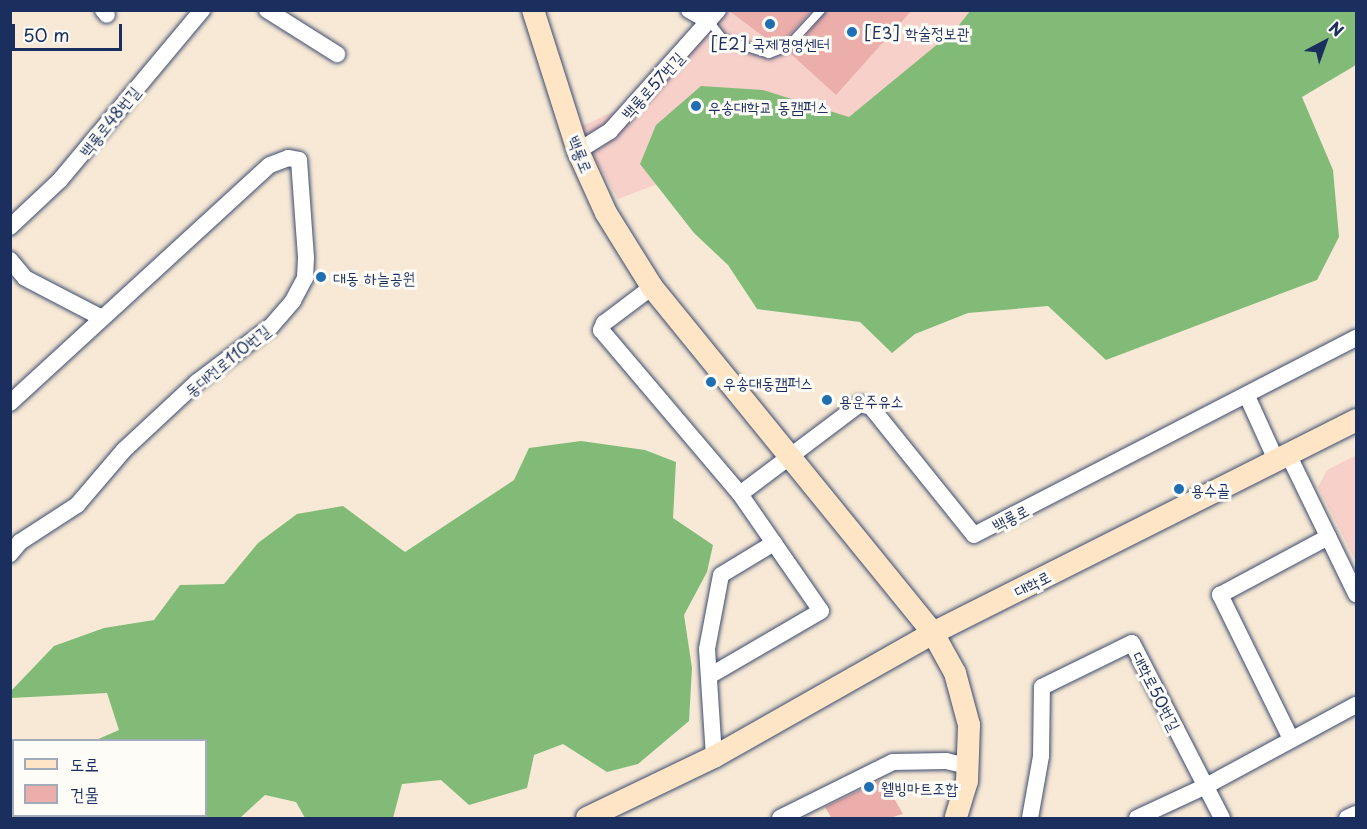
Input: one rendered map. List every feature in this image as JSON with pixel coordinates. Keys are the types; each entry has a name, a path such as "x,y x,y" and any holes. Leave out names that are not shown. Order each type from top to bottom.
{"main road":[{"name":"백룡로","path":"533,10 578,151 606,213 652,287 933,633 955,673 969,725 967,766 956,819"},
{"name":"대학로","path":"587,819 714,757 933,633 1356,420"}],"street":[{"name":"백룡로48번길","path":"10,227 60,180 202,10"},
{"path":"267,10 337,54"},
{"path":"689,10 714,16"},
{"name":"백룡로57번길","path":"578,151 610,130 714,16"},
{"name":"동대전로110번길","path":"10,403 270,165 288,158 299,160 306,258 304,278 293,301 270,327 197,382 124,450 77,505 20,542 10,554"},
{"path":"10,260 25,278 102,318"},
{"path":"652,287 604,323 601,330 740,494 821,611 711,675"},
{"path":"1356,338 1247,396 1328,537 1356,594"},
{"name":"백룡로","path":"791,456 860,404 871,407 974,535 1247,396"},
{"path":"740,494 791,456"},
{"path":"1291,739 1220,595 1328,537"},
{"path":"714,757 711,675 707,649 721,574 774,543"},
{"name":"대학로50번길","path":"1030,819 1041,756 1042,687 1132,643 1222,819"},
{"path":"1137,819 1206,786 1356,705"},
{"path":"780,819 893,762 946,761 967,766"},
{"path":"1347,819 1356,814"}],"lane":[{"path":"714,16 724,40 769,54 787,47 820,10"}],"shaded area":[{"name":"우송대학교 동캠퍼스","path":"710,11 1084,11 856,138 663,182 618,199 578,128 621,108"},
{"path":"1356,455 1356,562 1318,487 1327,470"}],"green space":[{"path":"970,11 1356,11 1356,65 1302,97 1333,170 1339,237 1317,280 1106,360 1048,306 968,313 915,334 892,353 860,322 757,309 728,265 694,233 640,164 656,125 701,86 763,90 849,117 956,29"},
{"path":"581,441 645,450 676,462 673,518 713,545 707,572 684,615 692,668 689,721 638,764 607,772 563,744 534,755 527,788 469,805 441,780 402,784 393,818 305,818 296,802 265,795 240,818 11,818 12,811 12,817 207,817 207,739 98,739 119,730 107,693 11,698 11,691 54,646 104,628 154,620 180,585 224,584 258,543 297,514 343,506 405,552 514,480 529,448"}],"building":[{"name":"[E2] 국제경영센터","path":"728,10 812,10 788,36 772,43"},
{"name":"[E3] 학술정보관","path":"827,10 912,10 836,95 791,54"},
{"name":"웰빙마트조합","path":"883,779 903,814 886,819 832,819 825,807"}],"place":[{"name":"[E2] 국제경영센터","path":"770,24"},
{"name":"[E3] 학술정보관","path":"852,32"},
{"name":"우송대학교 동캠퍼스","path":"696,106"},
{"name":"대동 하늘공원","path":"321,277"},
{"name":"우송대동캠퍼스","path":"711,382"},
{"name":"용운주유소","path":"827,400"},
{"name":"용수골","path":"1179,489"},
{"name":"웰빙마트조합","path":"869,787"}]}
